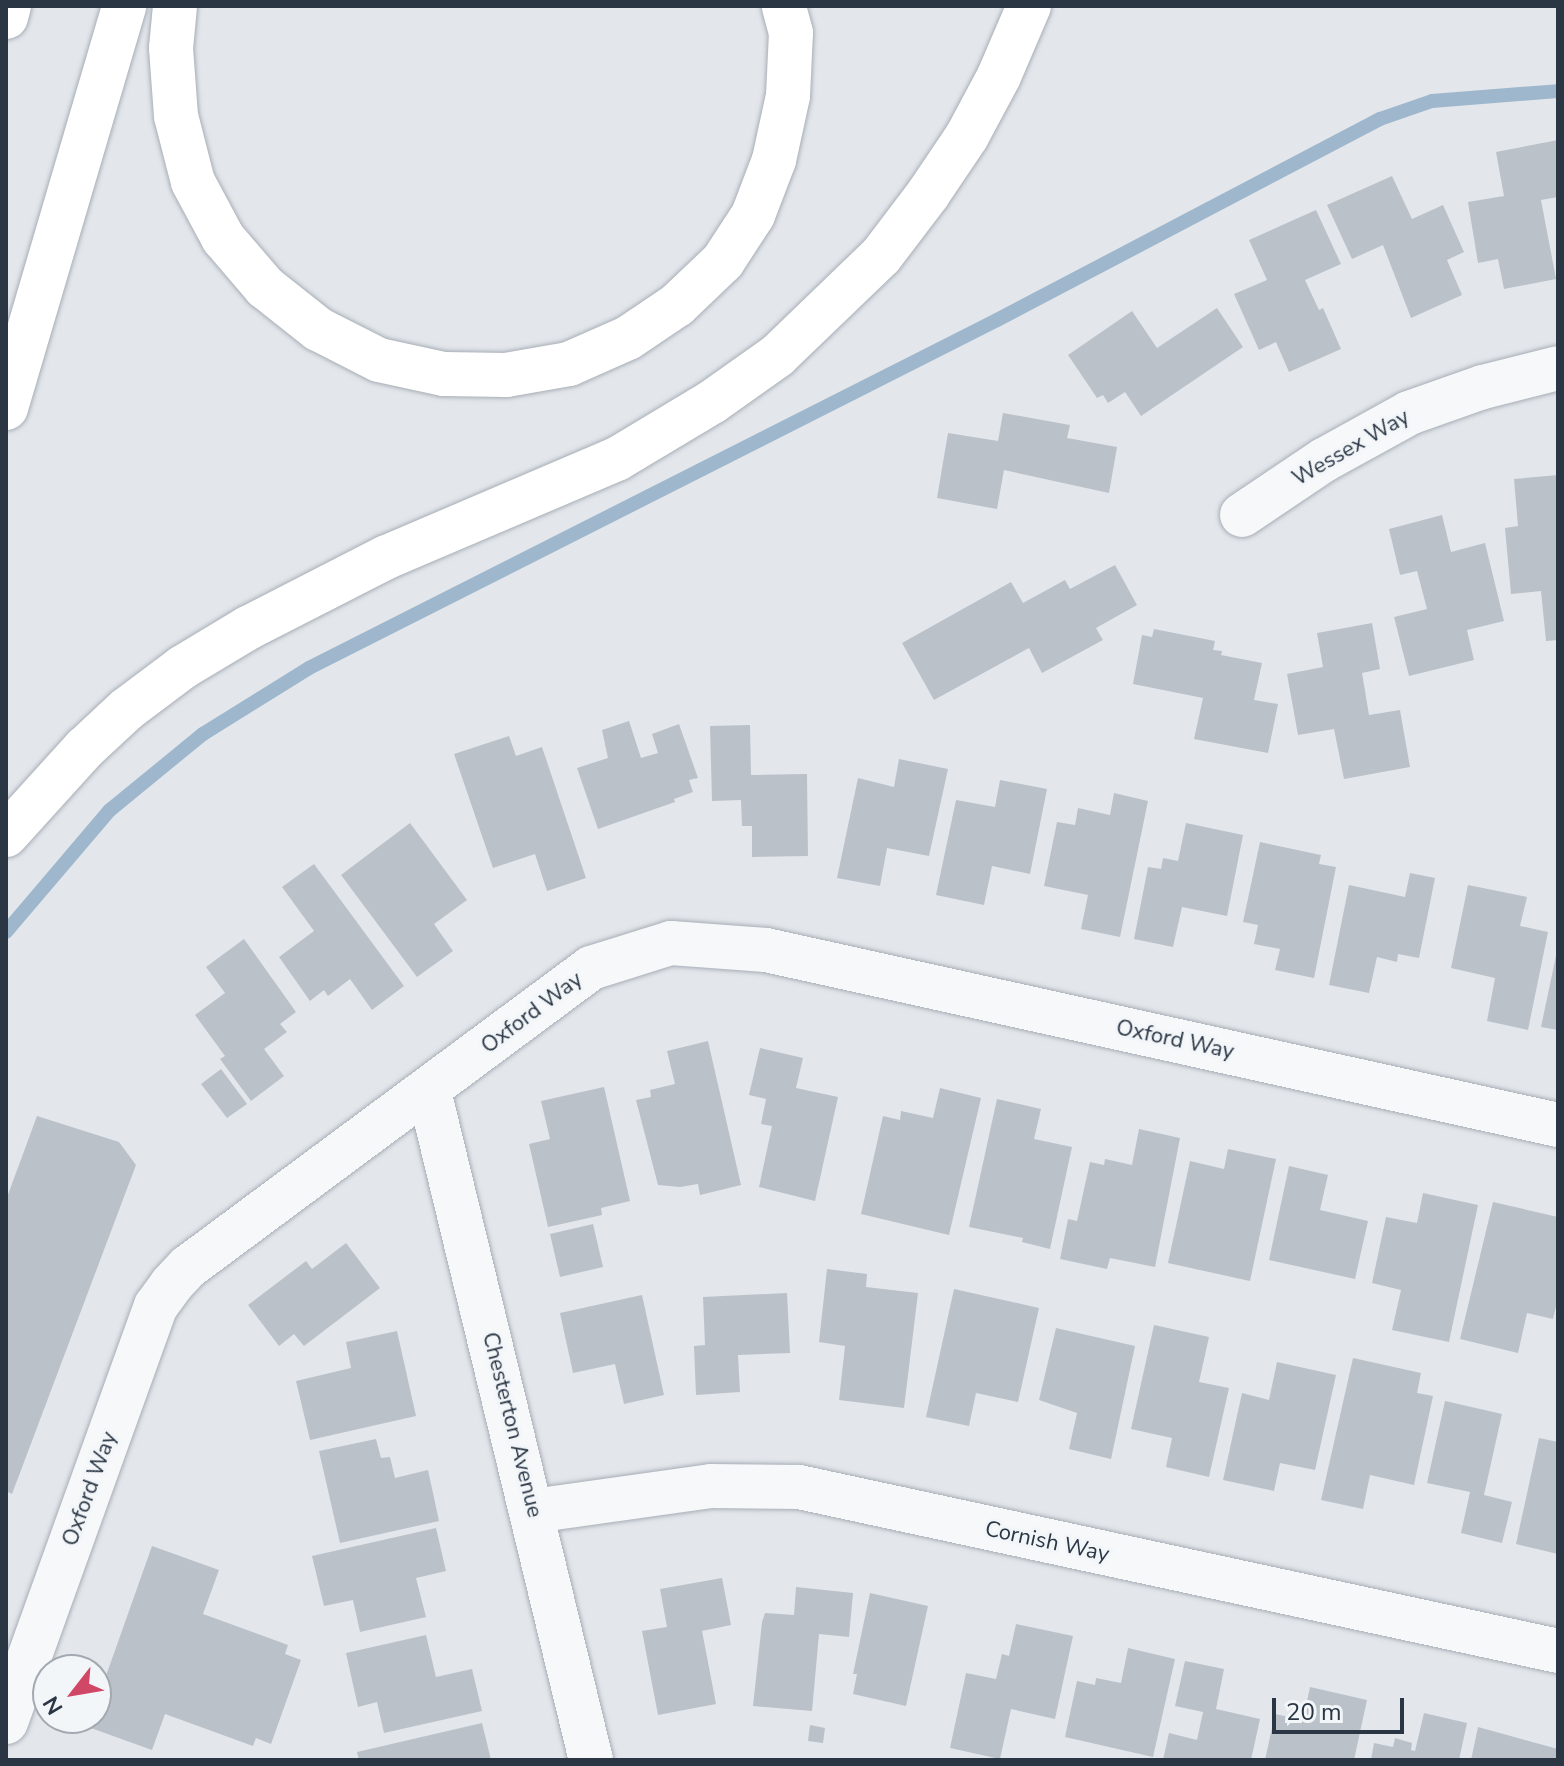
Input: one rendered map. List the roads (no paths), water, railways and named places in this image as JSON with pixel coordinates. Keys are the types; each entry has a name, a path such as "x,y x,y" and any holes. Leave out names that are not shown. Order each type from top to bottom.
{"highway":[{"path":"6,17 9,6"},
{"path":"6,408 124,6"},
{"path":"175,6 171,48 176,116 193,182 223,238 265,287 318,329 379,360 444,374 506,375 569,364 628,338 677,305 723,261 753,215 774,160 788,96 791,33 784,6"},
{"path":"6,835 85,748 127,709 183,667 248,628 387,557 617,459 712,402 777,356 881,256 928,194 967,136 999,76 1029,6"}],"street":[{"name":"Wessex Way","path":"1242,515 1324,460 1409,413 1483,387 1558,368"},
{"name":"Oxford Way","path":"6,1722 156,1306 188,1267 591,968 671,943 766,950 1558,1125"},
{"name":"Chesterton Avenue","path":"429,1091 591,1760"},
{"name":"Cornish Way","path":"533,1511 711,1486 799,1487 1558,1651"}],"waterway":[{"path":"6,932 110,810 203,734 309,668 997,320 1380,119 1432,101 1558,91"}]}
